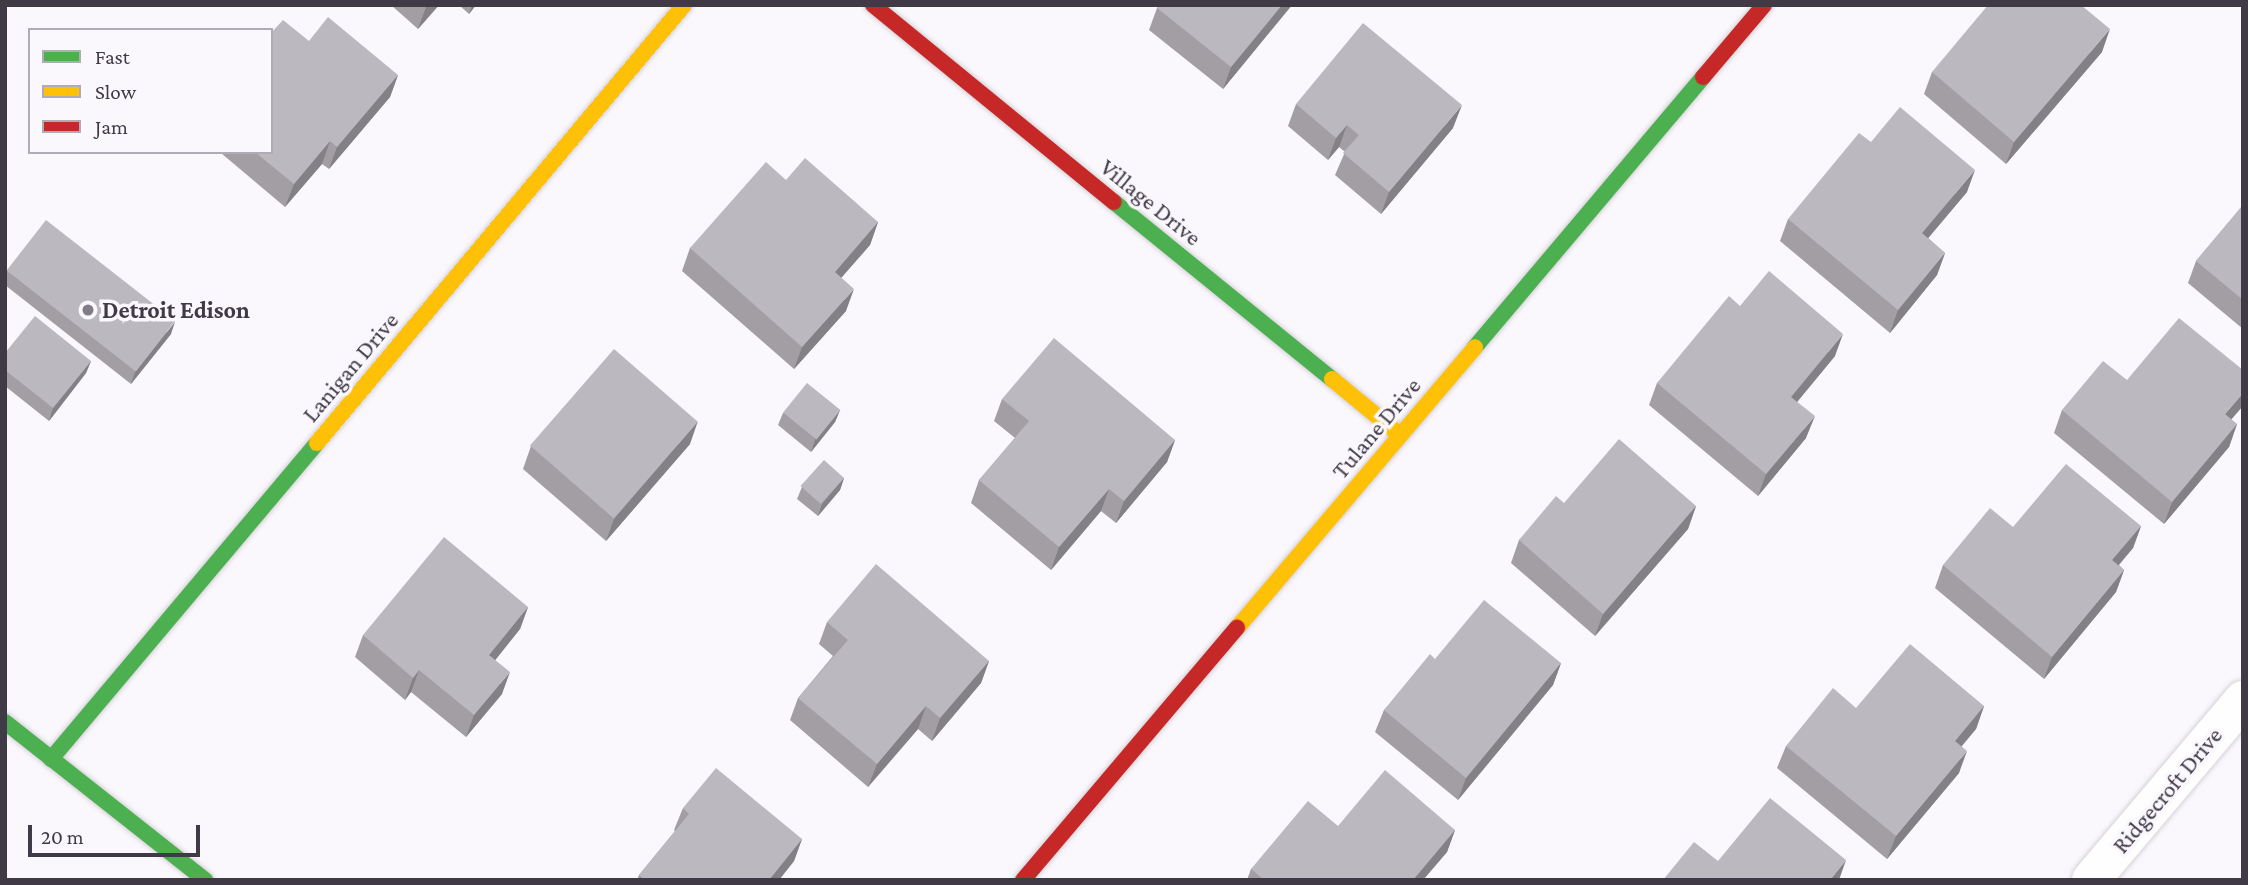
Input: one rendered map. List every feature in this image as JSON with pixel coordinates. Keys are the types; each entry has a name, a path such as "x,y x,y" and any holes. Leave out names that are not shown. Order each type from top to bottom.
{"street":[{"name":"Lanigan Drive","path":"51,759 684,5"},
{"name":"Village Drive","path":"873,5 1400,435"},
{"name":"Tulane Drive","path":"1023,880 1764,5"},
{"name":"Ridgecroft Drive","path":"2091,880 2243,700"},
{"path":"5,722 205,880"}],"building":[{"path":"1159,5 1282,5 1231,67 1157,8"},
{"path":"1988,5 2081,5 2110,29 2014,142 1932,72"},
{"path":"328,17 398,75 337,147 330,141 294,184 257,154 273,154 273,31 283,20 309,41"},
{"path":"1363,23 1462,105 1389,192 1343,153 1359,135 1347,125 1336,138 1296,104"},
{"path":"1900,107 1975,170 1922,233 1945,253 1898,310 1788,219 1859,133 1871,142"},
{"path":"805,158 878,222 835,272 854,289 802,347 690,248 766,162 786,180"},
{"path":"2243,205 2243,300 2196,261"},
{"name":"Detroit Edison","path":"46,220 175,321 136,371 7,270"},
{"path":"1769,271 1843,334 1791,397 1815,416 1766,474 1657,383 1729,296 1740,306"},
{"path":"35,316 91,361 53,408 5,370 5,353"},
{"path":"2179,318 2243,370 2243,393 2225,414 2237,424 2172,502 2062,410 2103,361 2127,380"},
{"path":"1054,338 1175,440 1124,501 1109,489 1059,547 979,480 1029,421 1002,399"},
{"path":"614,349 698,422 614,518 530,446"},
{"path":"807,383 840,410 817,440 783,413"},
{"path":"1619,439 1696,506 1603,614 1519,540 1556,496 1564,503"},
{"path":"824,460 844,478 821,504 801,486"},
{"path":"2066,464 2141,526 2112,560 2124,570 2052,657 1943,565 1990,508 2013,527"},
{"path":"444,537 528,607 489,655 510,672 474,715 419,670 413,678 363,635"},
{"path":"876,564 989,661 940,718 926,706 877,764 798,698 848,640 827,622"},
{"path":"1484,600 1561,663 1466,778 1384,710 1430,654 1435,659"},
{"path":"1910,644 1984,706 1955,741 1967,751 1896,836 1786,746 1833,688 1856,708"},
{"path":"716,768 802,839 769,880 645,880 639,875 689,814 683,808"},
{"path":"1385,770 1455,830 1413,880 1264,880 1251,869 1308,801 1338,826"},
{"path":"1770,798 1846,860 1830,880 1663,880 1694,842 1718,861"}],"traffic: fast":[{"path":"1475,347 1703,77"},
{"path":"1114,202 1332,379"},
{"path":"51,759 317,443"},
{"path":"5,722 205,880"}],"traffic: slow":[{"path":"317,443 684,5"},
{"path":"1237,628 1475,347"},
{"path":"1332,379 1400,435"}],"traffic: jam":[{"path":"873,5 1114,202"},
{"path":"1703,77 1764,5"},
{"path":"1023,880 1237,628"}],"place":[{"name":"Detroit Edison","path":"88,310"}]}
